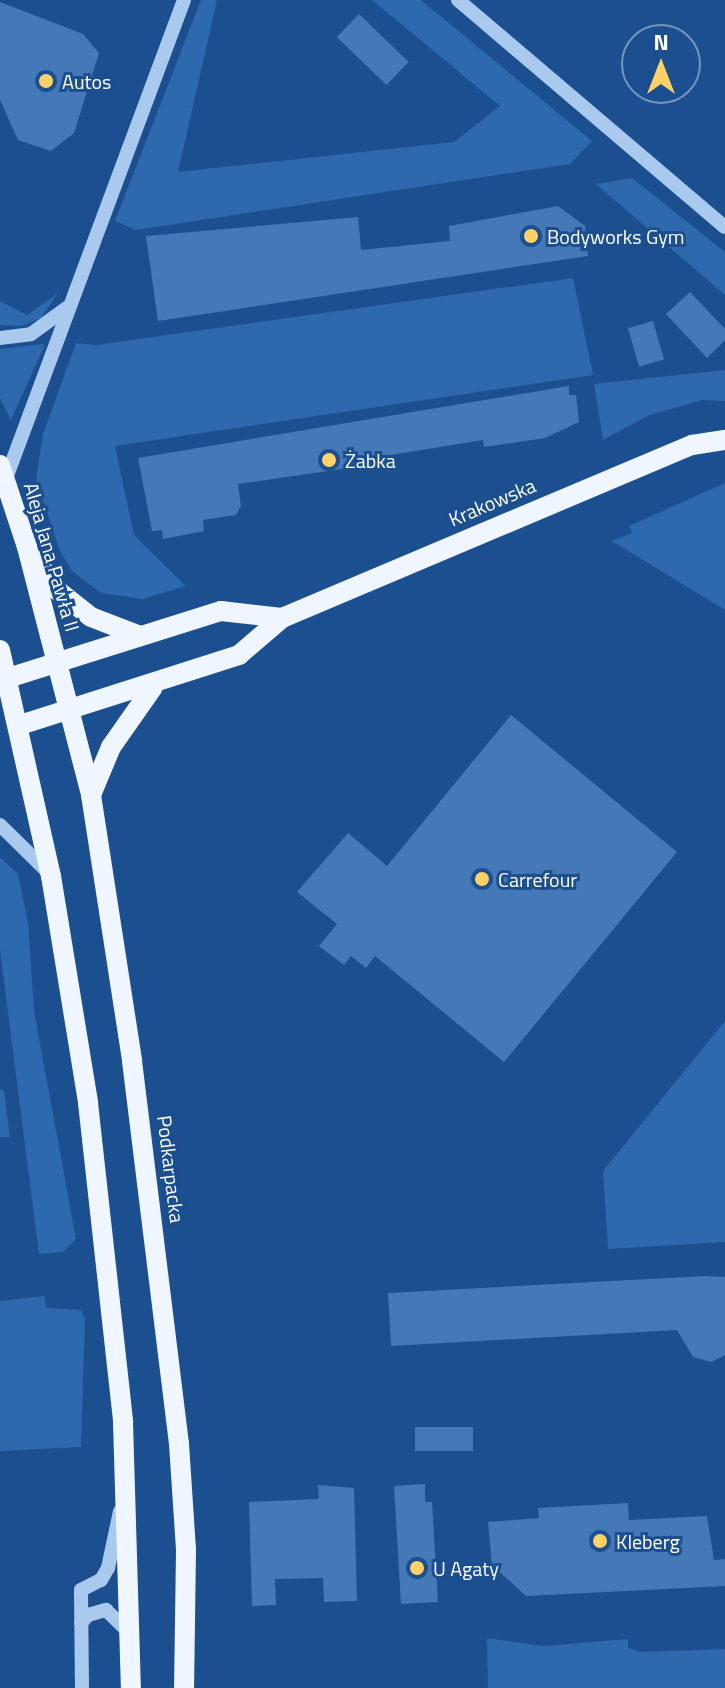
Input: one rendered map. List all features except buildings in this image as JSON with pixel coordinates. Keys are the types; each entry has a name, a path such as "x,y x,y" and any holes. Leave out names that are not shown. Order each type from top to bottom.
{"main road":[{"name":"Krakowska","path":"20,725 153,687 239,655 282,618 692,445 725,440"},
{"name":"Aleja Jana Pawła II","path":"3,473 58,661"},
{"path":"27,547 57,590 91,617 140,636"},
{"name":"Krakowska","path":"4,679 221,611 282,618"},
{"path":"0,650 4,679 20,725 51,876 108,1260 126,1482 131,1688"},
{"name":"Podkarpacka","path":"58,661 91,795 168,1324 186,1550 184,1688"},
{"path":"91,795 111,747 153,687"}],"street":[{"path":"3,473 184,0"},
{"path":"458,0 725,227"},
{"path":"0,338 31,334 68,307"},
{"path":"0,731 20,725"},
{"path":"0,825 51,876"},
{"path":"82,1688 81,1590 101,1580 108,1568 126,1482"},
{"path":"81,1623 88,1615 106,1610 130,1633"}],"shaded area":[{"path":"201,0 217,0 178,172 454,142 500,106 372,0 421,0 592,141 570,164 136,230 115,221"},
{"path":"632,178 725,252 725,295 596,184"},
{"path":"573,278 593,375 115,446 134,535 186,586 142,599 101,593 72,571 60,551 36,480 43,434 76,343 96,345"},
{"path":"58,293 41,318 22,326 0,325 0,301 27,315"},
{"path":"43,344 11,420 0,398 0,349"},
{"path":"725,370 725,401 703,400 649,415 603,440 594,384"},
{"path":"725,483 725,610 612,541 632,533 629,526"},
{"path":"0,857 18,874 28,923 34,1011 76,1239 63,1252 39,1254 0,950"},
{"path":"725,1021 725,1242 608,1249 603,1171"},
{"path":"0,1089 4,1091 10,1137 0,1137"},
{"path":"44,1296 47,1308 81,1310 85,1319 81,1447 0,1451 0,1301"},
{"path":"487,1638 543,1646 628,1639 628,1648 641,1652 725,1649 725,1688 488,1688"}],"place":[{"name":"Autos","path":"46,81"},
{"name":"Bodyworks Gym","path":"531,236"},
{"name":"Żabka","path":"329,460"},
{"name":"Carrefour","path":"482,879"},
{"name":"Kleberg","path":"600,1541"},
{"name":"U Agaty","path":"417,1568"}]}
